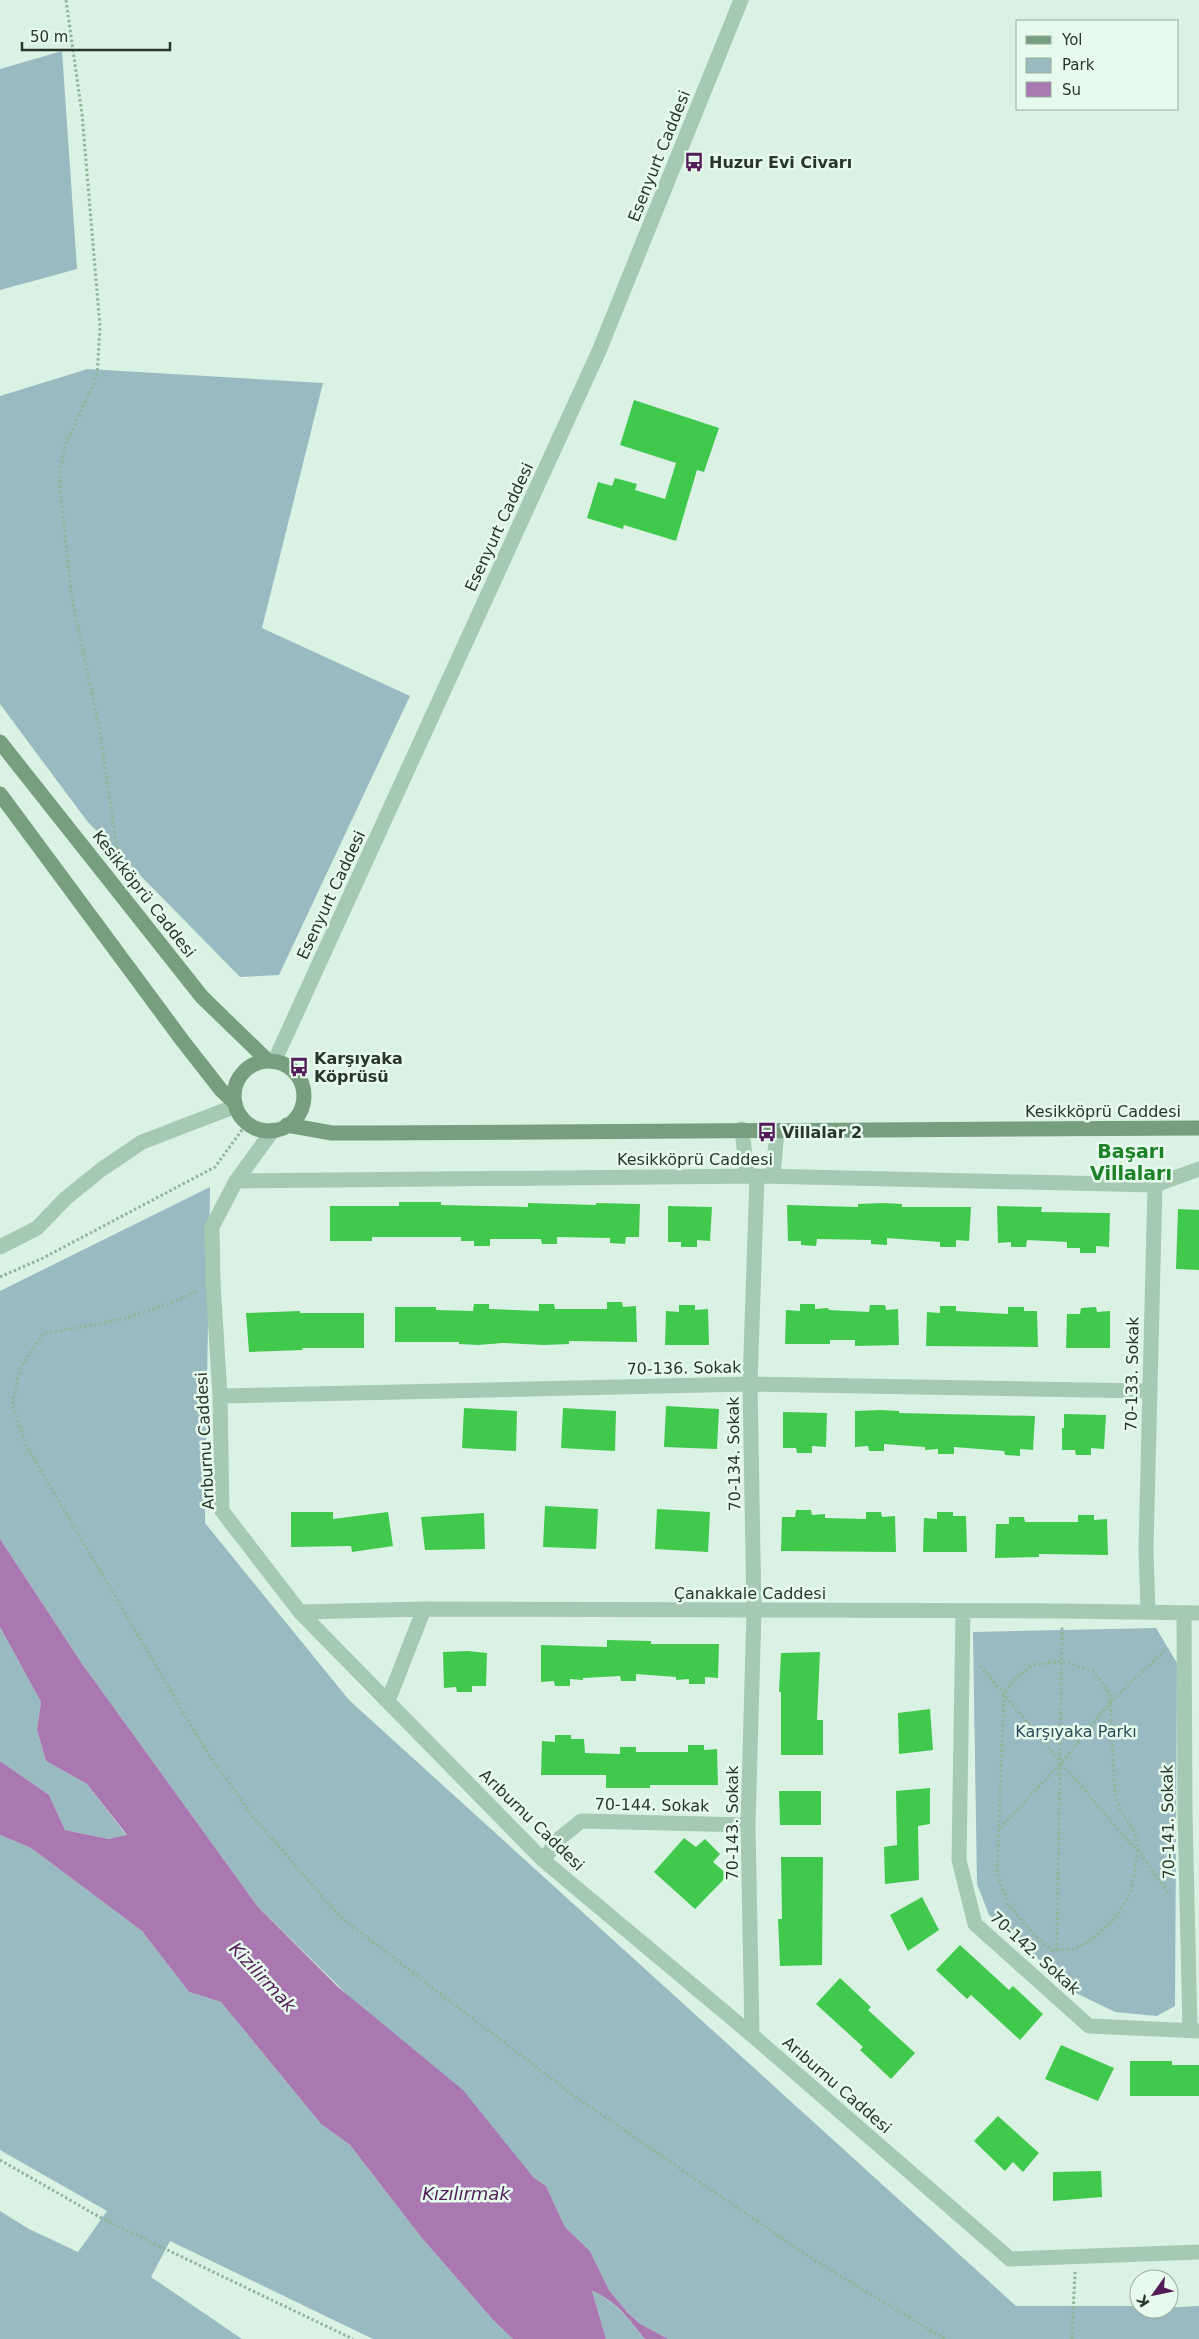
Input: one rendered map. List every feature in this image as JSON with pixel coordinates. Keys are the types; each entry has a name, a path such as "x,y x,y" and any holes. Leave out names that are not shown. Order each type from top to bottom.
{"street":[{"name":"Esenyurt Caddesi","path":"271,1062 600,351 740,0"},
{"name":"Kesikköprü Caddesi","path":"0,742 202,997 271,1062"},
{"path":"0,794 182,1040 221,1090 235,1104 247,1123 261,1130 280,1128 294,1120 300,1110 303,1099 302,1086 296,1075 288,1067 271,1062 253,1065 240,1077 235,1088 235,1104"},
{"path":"0,1246 37,1228 66,1198 94,1175 142,1142 235,1104"},
{"name":"Kesikköprü Caddesi","path":"280,1128 341,1133 742,1129 1199,1128"},
{"name":"Arıburnu Caddesi","path":"280,1128 236,1181 212,1227 212,1282 220,1396 222,1511 300,1612 543,1860 752,2035 1010,2258 1199,2252"},
{"name":"70-134. Sokak","path":"742,1129 752,1176 750,1384 754,1611"},
{"path":"773,1176 777,1130"},
{"path":"1155,1185 1199,1169"},
{"name":"Kesikköprü Caddesi","path":"236,1181 773,1176 1155,1185"},
{"name":"70-133. Sokak","path":"1148,1611 1146,1549 1155,1185"},
{"name":"70-136. Sokak","path":"220,1396 750,1384 1149,1391"},
{"path":"388,1701 424,1609"},
{"name":"Çanakkale Caddesi","path":"300,1612 424,1609 1062,1610 1192,1613"},
{"name":"70-143. Sokak","path":"752,2035 748,1825 754,1611"},
{"name":"70-142. Sokak","path":"963,1611 958,1860 975,1924 1089,2026 1194,2030"},
{"name":"70-141. Sokak","path":"1192,1613 1184,1631 1187,1917 1194,2030"},
{"name":"70-144. Sokak","path":"543,1860 560,1838 581,1821 748,1825"}],"path":[{"path":"66,0 82,114 100,327 97,376 66,446 59,477 71,593 99,727 117,848 106,876"},
{"path":"0,1277 43,1258 215,1168 247,1123"},
{"path":"212,1282 182,1299 112,1323 44,1333 20,1369 12,1404 27,1447 206,1749 254,1818 340,1917 577,2098 814,2260 945,2339"},
{"path":"1057,1950 1062,1610"},
{"path":"1000,1828 1061,1763 1110,1703 1184,1631"},
{"path":"963,1645 1061,1763 1138,1851 1187,1917"},
{"path":"1061,1661 1093,1671 1110,1694 1115,1794 1121,1812 1133,1830 1138,1844 1138,1851 1131,1891 1118,1916 1089,1942 1073,1949 1052,1950 1039,1940 1008,1904 997,1874 1004,1694 1013,1681 1033,1665 1061,1661"},
{"path":"0,2160 103,2219 354,2339"},
{"path":"1072,2339 1076,2256"}],"green space":[{"path":"62,51 77,269 0,290 0,69"},
{"path":"88,369 323,383 262,628 410,696 279,975 240,977 87,821 0,704 0,396"},
{"path":"210,1187 205,1523 349,1700 1016,2306 1129,2306 1129,2319 1179,2319 1179,2307 1199,2306 1199,2339 668,2339 639,2323 609,2290 590,2251 565,2227 546,2186 533,2177 258,1907 83,1665 0,1539 0,1291"},
{"path":"0,1627 41,1702 37,1730 46,1761 87,1784 127,1836 109,1839 65,1830 49,1795 0,1761"},
{"name":"Karşıyaka Parkı","path":"1156,1628 1177,1663 1175,2006 1157,2016 1115,2012 1076,1993 989,1915 977,1884 973,1632"},
{"path":"0,1835 31,1848 142,1931 189,1992 221,2002 321,2124 350,2145 421,2237 494,2321 513,2339 373,2339 170,2241 151,2277 242,2339 0,2339 0,2211 29,2229 78,2252 107,2211 0,2150"},
{"path":"592,2291 615,2305 645,2339 606,2339"}],"water":[{"name":"Kızılırmak","path":"0,1539 83,1665 258,1907 338,1987 463,2090 533,2177 546,2186 565,2227 590,2251 609,2290 627,2312 639,2323 668,2339 645,2339 615,2305 592,2291 606,2339 513,2339 494,2321 421,2237 350,2145 321,2124 221,2002 189,1992 142,1931 31,1848 0,1835 0,1761 49,1795 65,1830 109,1839 127,1835 87,1784 46,1761 37,1730 41,1702 0,1627"}],"building":[{"path":"634,400 719,428 704,472 697,470 676,541 624,525 623,529 587,518 598,482 612,486 615,478 637,484 635,490 665,499 676,463 620,445"},
{"path":"399,1202 441,1202 441,1205 528,1207 528,1203 640,1204 639,1237 626,1237 625,1244 610,1243 610,1238 557,1237 557,1244 542,1244 541,1239 490,1239 490,1246 474,1246 474,1241 461,1241 461,1237 372,1237 372,1241 330,1241 330,1206 399,1206"},
{"path":"858,1204 902,1204 902,1207 971,1207 969,1241 956,1240 956,1247 940,1247 940,1242 887,1238 887,1245 871,1244 871,1240 817,1239 816,1246 801,1245 801,1241 788,1241 787,1205 858,1207"},
{"path":"668,1206 712,1207 710,1241 697,1240 697,1247 681,1247 681,1242 668,1242"},
{"path":"997,1206 1042,1207 1041,1212 1110,1213 1109,1247 1096,1246 1096,1253 1080,1253 1080,1248 1067,1248 1067,1242 1027,1240 1026,1247 1011,1247 1011,1242 998,1243"},
{"path":"1178,1209 1199,1210 1199,1270 1176,1269"},
{"path":"607,1302 622,1302 623,1307 636,1306 637,1342 569,1341 569,1344 503,1343 478,1345 459,1344 459,1342 395,1342 395,1307 436,1307 436,1310 473,1311 474,1304 489,1304 489,1309 539,1311 539,1304 554,1304 555,1309 607,1309"},
{"path":"800,1304 815,1304 815,1309 828,1308 829,1310 869,1312 870,1305 885,1305 886,1310 898,1309 899,1345 855,1346 855,1340 830,1340 830,1344 785,1344 786,1310 800,1311"},
{"path":"679,1305 695,1305 695,1310 708,1309 709,1345 665,1345 666,1311 679,1312"},
{"path":"940,1306 956,1306 956,1311 1008,1314 1008,1307 1024,1307 1024,1311 1037,1311 1038,1347 926,1346 927,1312 940,1313"},
{"path":"1096,1307 1097,1312 1110,1311 1110,1348 1066,1348 1067,1314 1080,1314 1081,1308"},
{"path":"300,1311 300,1313 364,1313 364,1348 302,1348 303,1350 249,1352 246,1313"},
{"path":"666,1406 719,1409 717,1449 664,1447"},
{"path":"464,1408 517,1411 516,1451 462,1448"},
{"path":"563,1408 616,1411 615,1451 561,1448"},
{"path":"855,1411 899,1411 899,1413 1035,1416 1033,1450 1020,1449 1020,1456 1005,1455 1004,1451 954,1447 954,1454 938,1454 938,1449 925,1450 925,1447 884,1444 884,1451 869,1451 868,1446 855,1447"},
{"path":"783,1412 827,1413 826,1447 812,1446 812,1453 797,1453 796,1448 783,1448"},
{"path":"1064,1414 1106,1415 1104,1449 1091,1448 1091,1455 1076,1455 1075,1450 1062,1450"},
{"path":"545,1506 598,1509 596,1549 543,1547"},
{"path":"657,1509 710,1512 708,1552 655,1549"},
{"path":"796,1510 811,1510 812,1515 825,1514 825,1518 866,1519 866,1512 881,1512 882,1517 895,1516 896,1552 781,1551 782,1517 795,1517"},
{"path":"291,1512 333,1512 333,1519 388,1512 393,1546 352,1552 351,1546 291,1547"},
{"path":"937,1512 953,1512 953,1516 966,1516 967,1552 923,1552 924,1518 937,1519"},
{"path":"484,1513 485,1549 425,1550 421,1517"},
{"path":"1078,1515 1094,1515 1094,1520 1107,1519 1108,1555 1039,1554 1039,1557 995,1558 996,1524 1009,1524 1009,1517 1024,1517 1025,1522 1078,1522"},
{"path":"607,1640 651,1641 651,1644 719,1644 718,1678 705,1677 705,1684 689,1684 689,1679 676,1680 676,1677 636,1674 636,1681 621,1681 620,1676 583,1678 583,1680 570,1679 570,1686 555,1686 554,1681 541,1682 541,1645 607,1647"},
{"path":"468,1651 487,1653 486,1686 472,1686 472,1692 457,1692 456,1687 444,1688 443,1652"},
{"path":"820,1652 817,1720 823,1720 823,1755 781,1755 781,1692 779,1692 781,1653"},
{"path":"930,1709 933,1750 899,1754 898,1713"},
{"path":"555,1735 571,1735 571,1739 584,1739 585,1753 620,1754 620,1747 636,1747 636,1752 688,1752 688,1745 704,1745 704,1750 717,1749 718,1785 650,1785 650,1788 606,1788 606,1775 541,1775 542,1741 555,1742"},
{"path":"930,1788 930,1824 918,1826 919,1880 885,1884 884,1847 897,1845 896,1791"},
{"path":"779,1791 821,1791 821,1825 780,1825"},
{"path":"684,1838 696,1847 705,1839 720,1854 713,1862 728,1875 695,1909 654,1872"},
{"path":"781,1857 823,1857 822,1965 780,1966 778,1919 782,1919"},
{"path":"922,1897 939,1930 908,1951 890,1915"},
{"path":"960,1945 1009,1990 1013,1986 1043,2014 1020,2040 971,1995 967,1999 936,1970"},
{"path":"840,1978 871,2007 868,2010 915,2053 891,2079 860,2050 863,2047 816,2004"},
{"path":"1061,2045 1114,2068 1098,2101 1045,2079"},
{"path":"1130,2061 1172,2061 1172,2065 1199,2065 1199,2096 1130,2096"},
{"path":"998,2116 1039,2153 1023,2172 1013,2162 1005,2171 974,2141"},
{"path":"1101,2171 1102,2197 1053,2201 1053,2172"}],"place":[{"name":"Huzur Evi Civarı","path":"694,162"},
{"name":"Karşıyaka Köprüsü","path":"299,1067"},
{"name":"Villalar 2","path":"767,1132"}],"district":[{"name":"Başarı Villaları","path":"1131,1162"}],"water label":[{"name":"Kizilirmak","path":"263,1977"}]}
